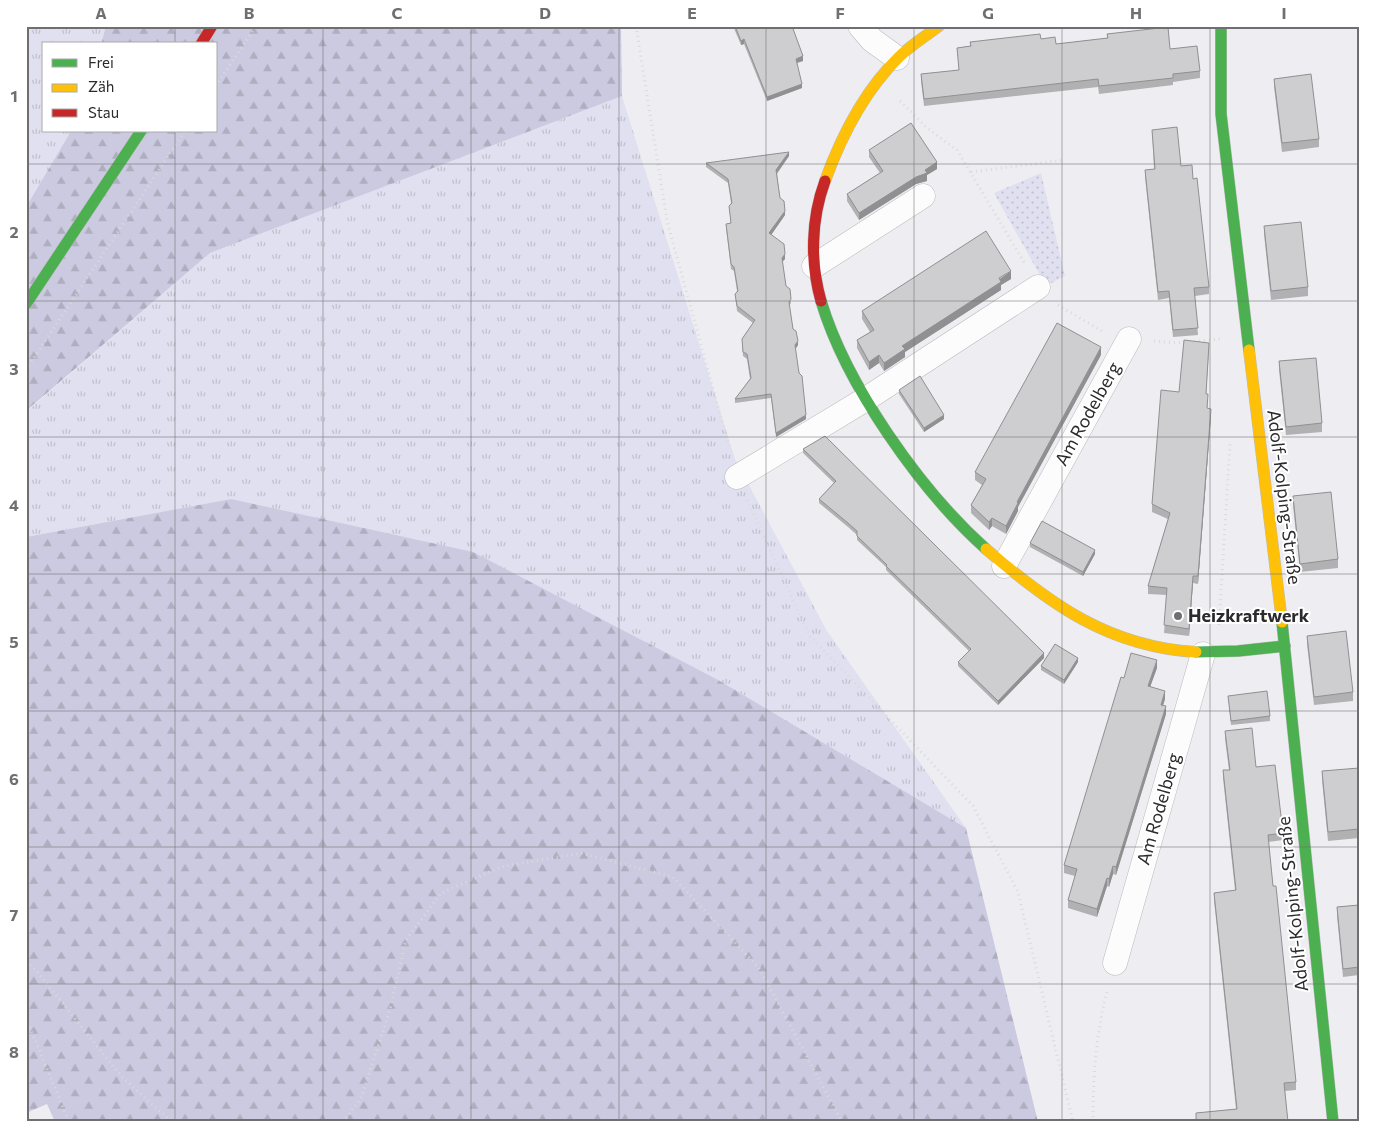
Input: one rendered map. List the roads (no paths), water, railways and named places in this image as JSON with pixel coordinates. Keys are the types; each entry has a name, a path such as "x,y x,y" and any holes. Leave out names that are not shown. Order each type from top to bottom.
{"street":[{"path":"202,42 212,26"},
{"path":"860,26 872,40 897,58"},
{"path":"940,26 897,58 880,81 850,125 821,191 814,241 814,266 822,302 836,343 866,399 904,460 967,533 1004,566 1061,608 1106,633 1162,650 1210,654 1285,646"},
{"name":"Adolf-Kolping-Straße","path":"1221,26 1221,114 1246,336 1285,646 1332,1122"},
{"path":"26,304 140,132"},
{"path":"814,266 923,196"},
{"path":"737,477 866,399 1038,287"},
{"name":"Am Rodelberg","path":"1004,566 1129,339"},
{"name":"Am Rodelberg","path":"1115,963 1210,654"}],"place":[{"name":"Heizkraftwerk","path":"1178,616"}]}
